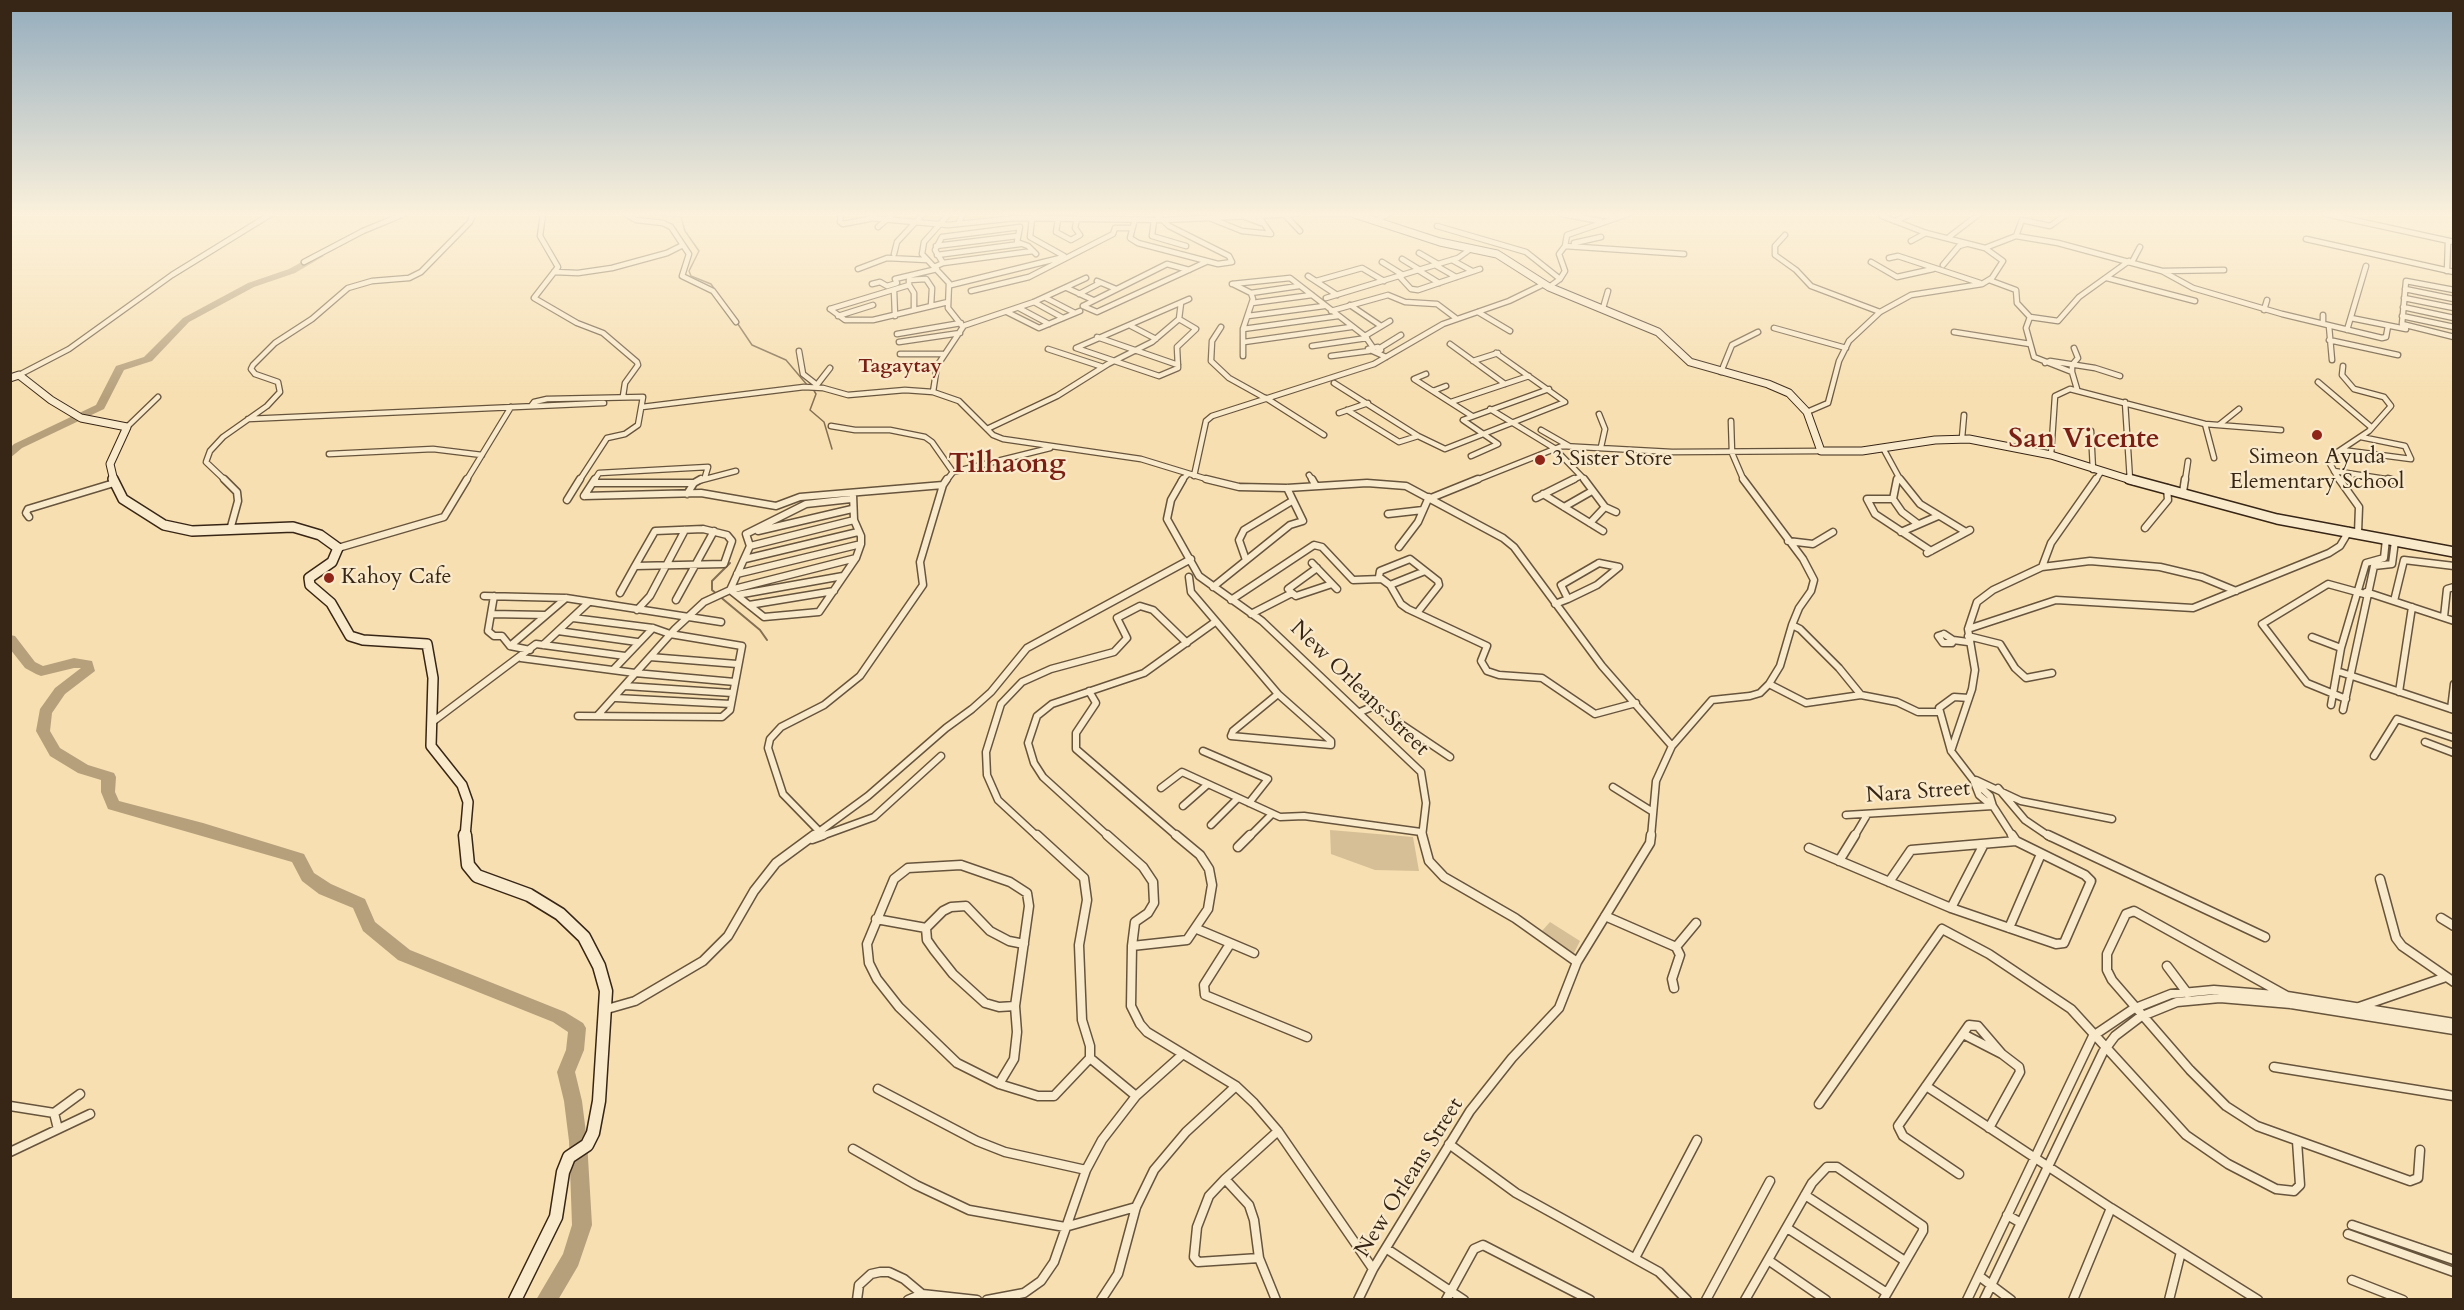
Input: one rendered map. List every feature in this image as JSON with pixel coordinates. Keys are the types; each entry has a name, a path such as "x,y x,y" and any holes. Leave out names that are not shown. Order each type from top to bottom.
{"street":[{"path":"10,378 69,349 172,275"},
{"path":"230,530 238,501 237,492 206,462 216,443 267,406 280,392 278,382 274,378 255,374 251,369 268,349 312,319 348,288 372,281 409,278 415,275"},
{"path":"551,275 534,298 577,323 603,333 637,362 638,365 625,383 623,396"},
{"path":"682,275 713,291 736,322"},
{"path":"872,284 880,282 887,286 897,283 895,279 909,275"},
{"path":"942,275 951,285"},
{"path":"951,285 990,275"},
{"path":"974,279 971,293 1031,279 1037,275"},
{"path":"1144,275 1083,306 1096,312 1178,275"},
{"path":"1316,280 1335,275"},
{"path":"1374,275 1384,281"},
{"path":"1427,275 1439,283"},
{"path":"1326,298 1401,276 1413,290 1462,275"},
{"path":"1530,275 1546,286 1658,332 1690,362 1768,384 1789,393 1808,412 1821,451"},
{"path":"1555,275 1560,279"},
{"path":"1191,475 1206,421 1212,416 1374,364 1443,324 1546,286 1560,279 1561,275"},
{"path":"1801,275 1811,286 1880,312"},
{"path":"1953,275 1982,284"},
{"path":"1808,412 1828,403 1849,341 1880,312 1911,296 1982,284 1993,275"},
{"path":"1989,280 2016,290 2017,303 2030,317 2058,321 2071,309 2079,297 2111,275"},
{"path":"2170,275 2193,288 2347,330 2382,338 2385,337 2388,326"},
{"path":"2347,330 2363,275"},
{"path":"1308,276 1337,295"},
{"path":"1299,286 1251,293 1232,284 1285,277 1299,286 1366,337 1371,349"},
{"path":"897,334 962,324 1007,312 1046,298 1086,278"},
{"path":"2107,278 2195,301"},
{"path":"914,310 914,293 909,280 926,279 932,288 931,306"},
{"path":"2454,290 2407,281 2402,316 2403,326 2454,338"},
{"path":"1079,294 1098,282 1116,289"},
{"path":"909,285 830,309 844,320 873,320 948,302"},
{"path":"951,285 949,310 962,324"},
{"path":"1067,288 1093,300"},
{"path":"2405,289 2454,299"},
{"path":"894,290 895,316"},
{"path":"1603,308 1608,291"},
{"path":"1243,356 1241,352 1244,329 1252,303 1251,293"},
{"path":"1331,311 1389,295 1405,302 1437,304 1456,319"},
{"path":"873,296 873,320"},
{"path":"1252,303 1312,296"},
{"path":"1007,312 1039,328 1077,312 1046,298"},
{"path":"1179,319 1196,328 1177,347 1177,369 1155,376 1076,348 1096,336 1113,334 1189,298"},
{"path":"2404,298 2454,308"},
{"path":"2264,309 2267,300"},
{"path":"1034,302 1063,318"},
{"path":"987,429 1057,396 1103,367 1156,339 1179,319 1181,303"},
{"path":"838,316 873,305"},
{"path":"1350,305 1381,326"},
{"path":"1248,316 1324,306"},
{"path":"2403,307 2454,318"},
{"path":"1019,308 1049,324"},
{"path":"1478,312 1510,332"},
{"path":"2323,315 2325,320 2323,324"},
{"path":"1244,329 1338,316"},
{"path":"2402,316 2454,327"},
{"path":"2030,317 2026,328 2034,357 2072,372"},
{"path":"2351,318 2454,338"},
{"path":"1312,346 1366,337 1390,321"},
{"path":"933,392 934,378 943,354 960,333 962,324"},
{"path":"1131,326 1156,339"},
{"path":"2330,326 2329,340 2332,360"},
{"path":"1221,327 1212,341 1211,361 1229,378 1324,435"},
{"path":"1244,342 1352,327"},
{"path":"1774,328 1846,348"},
{"path":"927,329 930,337"},
{"path":"1721,372 1732,345 1758,332"},
{"path":"1954,332 2030,344"},
{"path":"899,342 960,333"},
{"path":"1378,350 1401,335"},
{"path":"1096,336 1178,365"},
{"path":"2329,340 2398,355"},
{"path":"1450,344 1505,384"},
{"path":"2074,348 2078,358 2073,365 2072,372 2077,389"},
{"path":"1048,349 1103,367"},
{"path":"1331,356 1371,349 1378,350 1386,357"},
{"path":"799,351 803,374 817,386"},
{"path":"1334,383 1439,448 1448,448 1565,402 1498,353 1473,361"},
{"path":"900,354 943,354"},
{"path":"2045,363 2050,361 2120,376"},
{"path":"1953,640 2056,600 2193,608 2329,553 2340,546 2354,532 2359,507 2334,471 2330,459 2361,437 2391,406 2391,403 2379,395 2354,389 2342,375 2343,366"},
{"path":"817,386 830,368"},
{"path":"1426,374 1414,379 1472,416"},
{"path":"19,375 51,400 77,416 128,427"},
{"path":"1451,402 1529,376"},
{"path":"2318,382 2371,427"},
{"path":"642,407 817,386 848,395 898,390 933,392 959,401 987,429 1003,439 1141,459 1239,487 1287,488 1388,483 1406,486 1503,538 1514,547 1602,666 1672,746"},
{"path":"1433,391 1446,386"},
{"path":"1471,456 1497,445 1463,421 1548,389"},
{"path":"2051,455 2055,396 2062,390 2077,389 2205,424 2281,430"},
{"path":"158,397 128,427 110,464 114,483 123,499 164,525 192,531 302,528 338,548 444,517 511,407"},
{"path":"531,406 534,402 547,399 643,397 638,425 625,434 607,438 567,500"},
{"path":"2125,402 2130,480"},
{"path":"248,418 604,403"},
{"path":"1339,413 1368,403"},
{"path":"1490,409 1554,448 1581,476 1605,507 1616,512"},
{"path":"2219,425 2239,409"},
{"path":"1347,410 1399,442 1418,436"},
{"path":"1599,414 1605,429 1601,447"},
{"path":"1962,438 1964,415"},
{"path":"1577,962 1650,843 1656,781 1672,746 1712,700 1750,696 1760,693 1769,684 1780,666 1799,608 1811,591 1814,580 1803,559 1746,484 1732,453 1731,421"},
{"path":"2205,424 2214,458"},
{"path":"831,426 855,430 890,430 925,437 932,442 952,472"},
{"path":"1541,430 1569,446"},
{"path":"2042,567 2051,543 2097,471 2091,431"},
{"path":"2341,450 2411,459 2405,446 2361,437"},
{"path":"1399,547 1430,498 1554,448 1569,446 1732,453 1821,451 1883,448 1962,438 2051,455 2097,471 2168,488 2277,519 2454,552"},
{"path":"819,831 783,794 768,748 770,739 781,727 824,705 860,676 923,585 920,562 943,485 952,472 1053,447"},
{"path":"1883,448 1898,477 1922,505 1968,531 1929,552 1875,514 1867,499 1893,499"},
{"path":"328,454 433,449 482,455"},
{"path":"2183,492 2188,461"},
{"path":"705,477 708,467 599,474 584,496 701,493 776,506 800,497 852,497"},
{"path":"577,485 694,483 705,477 736,471"},
{"path":"2334,471 2392,480"},
{"name":"New Orleans Street","path":"1191,475 1180,482 1171,500 1167,519 1199,576 1251,614 1360,711 1421,772 1426,803 1421,832 1429,861 1444,876 1515,918 1577,962 1559,1008 1543,1028 1512,1058 1470,1111 1373,1269 1358,1299"},
{"path":"1309,475 1316,486"},
{"path":"1536,498 1581,476"},
{"path":"1898,477 1893,499 1902,512 1918,524"},
{"path":"30,517 26,513 28,509 114,483"},
{"path":"687,494 694,483"},
{"path":"746,534 806,504 852,497 889,488 943,485"},
{"path":"1213,587 1290,525 1304,520 1287,488"},
{"path":"2145,528 2168,500 2168,488"},
{"path":"1564,507 1592,491"},
{"path":"1543,494 1603,531"},
{"path":"730,590 764,617 819,612 856,558 861,544 854,520 852,497"},
{"path":"1246,560 1239,540 1245,530 1292,501"},
{"path":"1590,523 1605,507"},
{"path":"746,534 852,509"},
{"path":"1388,514 1423,510"},
{"path":"1901,532 1938,516"},
{"path":"750,546 854,520"},
{"path":"637,610 650,596 685,530"},
{"path":"620,592 655,531 714,531 726,535 732,541 724,564 635,566"},
{"path":"676,600 714,531"},
{"path":"745,559 858,532"},
{"path":"1788,541 1813,544 1833,532"},
{"path":"730,590 750,546 746,534"},
{"path":"2331,705 2342,648 2366,562 2384,558 2386,540"},
{"path":"2343,710 2374,566 2393,562 2395,541"},
{"path":"737,574 861,544"},
{"path":"1231,600 1314,545 1323,547 1353,580 1366,582 1382,579"},
{"path":"338,548 337,555 332,562 309,578 310,585 331,603 350,636 363,640 428,645 433,678 431,746 462,785 468,802 465,841 468,865 477,876 500,882 560,914 584,937 598,966 606,991 607,1009 599,1101 593,1133 582,1148 569,1157 563,1172 556,1217 515,1299"},
{"path":"598,715 616,698 670,634 717,594 856,558"},
{"path":"607,1009 635,1001 703,961 728,936 754,891 776,863 868,796 945,728 992,692 1027,648 1191,559"},
{"path":"1418,613 1439,585 1438,581 1408,559 1380,571 1382,579 1390,585 1401,604 1418,613 1487,646 1481,661 1492,673 1542,678 1596,714 1636,703"},
{"path":"2394,601 2404,560 2454,566"},
{"path":"1951,751 1969,698 1975,670 1968,636 1977,602 1993,590 2042,567 2090,561 2122,562 2192,575 2236,591"},
{"path":"1555,604 1568,599 1597,585 1618,567 1599,563 1561,585 1568,599"},
{"path":"1314,566 1335,586 1296,596 1292,593 1288,589 1314,566"},
{"path":"1390,585 1425,571"},
{"path":"737,595 843,576"},
{"path":"1189,577 1191,592 1215,622 1278,694 1331,741 1331,745 1231,736 1233,731 1278,694"},
{"path":"2346,699 2307,683 2262,624 2325,585 2357,590 2454,621"},
{"path":"2444,617 2446,589 2454,587"},
{"path":"749,605 834,591"},
{"path":"1251,614 1292,593"},
{"path":"484,596 566,598 721,622"},
{"path":"494,596 488,631 494,636 502,636 510,646 530,650"},
{"path":"510,646 566,598"},
{"path":"543,645 589,602"},
{"path":"999,1084 1014,1059 1017,1032 1015,1006 1029,906 1027,893 1010,882 961,866 908,868 894,879 876,919 867,944 869,963 877,979 899,1007 957,1063 999,1084 1038,1096 1054,1096 1090,1058 1090,1046 1082,1020 1079,956 1082,919 1088,900 1084,878 998,800 987,776 986,752 1001,704 1022,682 1051,669 1114,652 1127,638 1117,618 1140,606 1153,610 1187,643"},
{"path":"2399,692 2412,607"},
{"path":"490,614 545,615"},
{"path":"573,618 653,628 670,634 742,646 730,711 722,717 578,716"},
{"path":"1215,622 1144,673 1052,704 1037,716 1030,731 1028,743 1034,763 1043,777 1143,867 1154,882 1154,903 1148,913 1135,922 1132,946 1131,1006 1147,1032 1236,1086 1254,1102 1278,1131 1373,1269"},
{"path":"1792,625 1803,632 1861,694"},
{"path":"613,670 637,642 653,628"},
{"path":"558,631 637,642"},
{"path":"1968,636 2000,644 2015,668 2026,678 2052,673"},
{"path":"2312,637 2342,648"},
{"path":"431,723 536,644 625,656"},
{"path":"650,657 737,664"},
{"path":"520,658 635,673 735,682"},
{"path":"2337,671 2452,710 2454,684"},
{"path":"1769,684 1806,702 1861,694 1897,702 1918,712 1940,712"},
{"path":"625,686 732,693"},
{"path":"1089,691 1096,703 1076,733 1076,749 1080,755 1200,855 1209,869 1212,885 1208,909 1197,929 1187,940 1132,946"},
{"path":"1969,698 1954,697 1943,703 1940,712 1951,751 1973,780 1979,795 1993,806 2016,842"},
{"path":"616,698 731,704"},
{"path":"1360,711 1374,706 1450,757"},
{"path":"2374,756 2397,719 2454,738"},
{"path":"2425,742 2454,753"},
{"path":"1203,751 1268,779 1249,803"},
{"path":"805,841 874,817 941,756"},
{"path":"1161,788 1182,772 1283,818 1304,816 1421,832"},
{"path":"1973,780 1998,788 2021,801 2112,819"},
{"path":"1183,806 1208,784"},
{"path":"1614,787 1653,812"},
{"path":"1998,788 2025,820 2055,840 2265,937"},
{"path":"1211,825 1238,798"},
{"name":"Nara Street","path":"1846,815 1993,806"},
{"path":"1238,846 1272,814"},
{"path":"1839,861 1867,815"},
{"path":"1809,848 1839,861 1889,882 1951,908 2061,944 2091,881 2085,875 2016,842 1911,850 1889,882"},
{"path":"1951,908 1983,846"},
{"path":"2009,928 2042,854"},
{"path":"2380,879 2396,938 2402,946 2450,979"},
{"path":"926,928 951,907 966,906 990,931 1009,941 1024,944"},
{"path":"2291,1004 2287,996 2134,911 2127,914 2107,954 2107,970 2190,1070 2226,1106 2257,1126 2410,1181 2418,1178 2420,1150"},
{"path":"1605,916 1676,947 1680,955 1672,979 1674,988"},
{"path":"2441,918 2454,926"},
{"path":"876,919 926,928"},
{"path":"1676,947 1696,922"},
{"path":"926,928 927,940 934,950 953,974 985,1004 999,1007 1015,1006"},
{"path":"1197,929 1254,954"},
{"path":"1819,1104 1936,934 1942,929 1989,954 2061,1002 2096,1033 2186,1135 2228,1164 2276,1189 2294,1191 2300,1185 2297,1141"},
{"path":"1230,944 1204,985 1205,995 1307,1037"},
{"path":"2167,966 2192,1000"},
{"path":"2360,1011 2450,979"},
{"path":"1967,1299 2096,1033 2137,1007 2186,992 2214,990 2287,996 2454,1030"},
{"path":"1984,1299 2106,1047 2115,1036 2144,1015 2177,1002 2220,998 2360,1011 2454,1023"},
{"path":"1959,1174 1898,1130 1969,1025 1978,1026 2002,1054"},
{"path":"1963,1034 2002,1054 2016,1064 2020,1072 1989,1128"},
{"path":"987,1299 1024,1293 1041,1281 1054,1262 1086,1170 1102,1140 1136,1096 1183,1054"},
{"path":"1090,1058 1136,1096"},
{"path":"2274,1067 2454,1096"},
{"path":"1101,1299 1118,1274 1136,1207 1154,1170 1186,1132 1236,1086"},
{"path":"1926,1086 2111,1208 2258,1299"},
{"path":"878,1089 977,1141 1005,1152 1086,1170"},
{"path":"2066,1092 2080,1100"},
{"path":"11,1108 54,1113 80,1094"},
{"path":"54,1113 58,1129"},
{"path":"10,1152 90,1114"},
{"path":"1259,1258 1203,1263 1195,1260 1197,1227 1201,1211 1209,1196 1278,1131"},
{"path":"1635,1258 1696,1140"},
{"path":"1449,1144 1516,1193 1659,1272 1687,1299"},
{"path":"853,1149 916,1185 969,1210 1049,1226 1065,1227 1136,1207"},
{"path":"1749,1298 1768,1260 1805,1195 1823,1168 1836,1167 1923,1226 1923,1231 1885,1296 1787,1228"},
{"path":"1225,1179 1249,1205 1254,1220 1259,1258 1276,1299"},
{"path":"1706,1299 1770,1181"},
{"path":"1805,1195 1905,1261"},
{"path":"2073,1299 2111,1208"},
{"path":"2007,1215 2021,1223"},
{"path":"2352,1225 2454,1260"},
{"path":"2348,1234 2454,1272"},
{"path":"1448,1295 1474,1249 1483,1245 1590,1299"},
{"path":"1386,1249 1448,1295 1464,1299"},
{"path":"2169,1299 2181,1252"},
{"path":"1768,1260 1826,1299"},
{"path":"857,1299 859,1285 871,1274 880,1272 889,1272 904,1279 922,1294"},
{"path":"1979,1276 2011,1299"},
{"path":"2352,1280 2386,1296 2403,1299"},
{"path":"908,1299 922,1294 977,1299"}],"shaded area":[{"path":"1330,830 1413,837 1419,871 1375,870 1331,854"},
{"path":"1550,922 1580,941 1573,955 1541,932"}],"waterway":[{"path":"10,455 18,446 100,407 120,368 148,359 186,320 251,285 280,275"},
{"path":"691,275 711,284 752,345 786,360 808,386"},
{"path":"813,389 816,394 810,410 824,422 832,449"},
{"path":"730,563 712,581 712,590 760,630 767,640"},
{"path":"10,639 30,665 41,671 74,663 87,664 88,671 60,691 45,712 43,731 55,752 83,769 109,777 108,792 113,805 298,858 308,877 325,889 359,904 369,926 404,955 559,1017 577,1028 575,1050 566,1072 573,1101 578,1141 582,1225 571,1259 546,1300"}],"place":[{"name":"Simeon Ayuda Elementary School","path":"2317,435"},
{"name":"3 Sister Store","path":"1540,460"},
{"name":"Kahoy Cafe","path":"329,578"}],"district":[{"name":"Tagaytay","path":"900,367"},
{"name":"San Vicente","path":"2084,441"},
{"name":"Tilhaong","path":"1007,466"}]}
